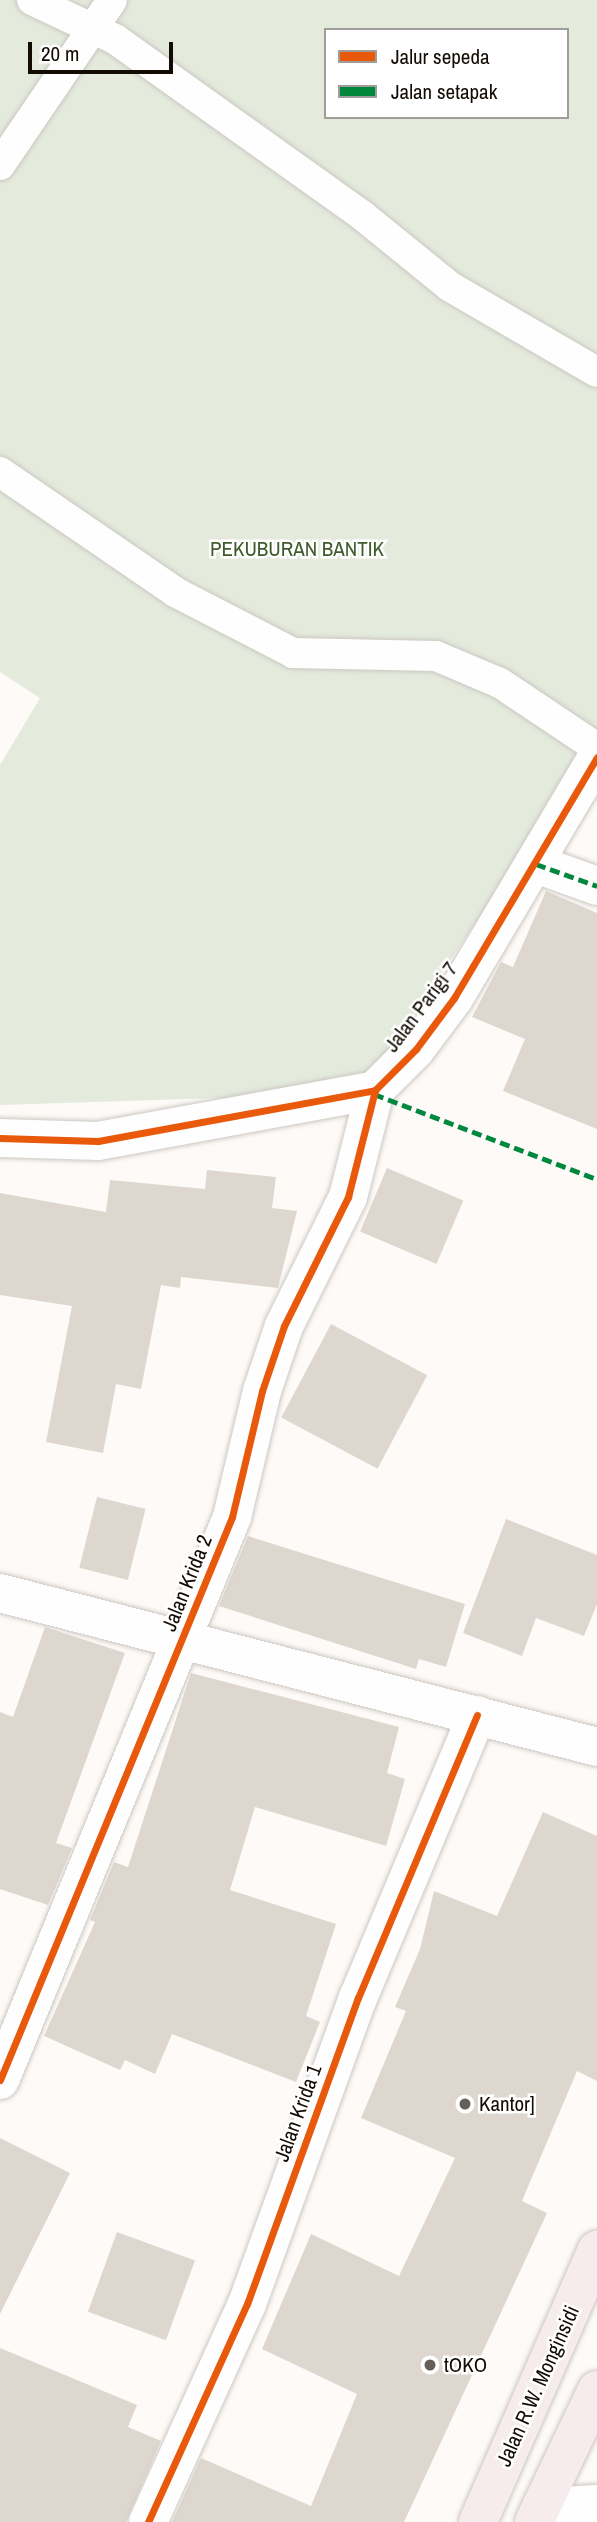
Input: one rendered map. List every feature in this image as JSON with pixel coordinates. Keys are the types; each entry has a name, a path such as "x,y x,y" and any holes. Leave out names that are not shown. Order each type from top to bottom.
{"highway":[{"name":"Jalan R.W. Monginsidi","path":"478,2522 597,2250"},
{"path":"537,2514 597,2390"}],"street":[{"name":"Jalan Parigi 7","path":"375,1090 416,1049 454,998 536,864 597,757"},
{"path":"536,864 597,886"},
{"path":"0,1138 98,1141 375,1090"},
{"name":"Jalan Krida 2","path":"0,2080 183,1640 235,1499 284,1326 348,1197 375,1090"},
{"path":"0,1593 597,1747"},
{"name":"Jalan Krida 1","path":"148,2522 247,2304 358,1998 477,1715"},
{"path":"537,2514 597,2504"}],"lane":[{"path":"32,0 94,30 363,216 449,286 597,372"},
{"path":"0,165 112,0"},
{"path":"0,472 175,592 293,653 436,656 500,683 597,748"}],"green space":[{"name":"PEKUBURAN BANTIK","path":"0,0 597,0 597,746 372,1074 250,1097 0,1105 0,765 40,698 0,672"}],"building":[{"path":"546,891 597,913 597,1129 503,1091 525,1039 472,1017 501,962 513,967"},
{"path":"387,1168 463,1200 436,1264 360,1232"},
{"path":"207,1170 276,1177 272,1208 297,1211 278,1288 181,1277 180,1288 161,1285 141,1389 116,1384 103,1453 46,1442 72,1306 0,1295 0,1193 106,1212 110,1180 205,1189"},
{"path":"331,1324 427,1375 377,1469 281,1418"},
{"path":"97,1497 146,1509 128,1580 79,1568"},
{"path":"506,1519 597,1555 597,1604 584,1636 536,1618 522,1656 463,1633"},
{"path":"248,1536 465,1604 446,1667 419,1659 416,1669 219,1606"},
{"path":"45,1627 125,1653 56,1843 72,1848 48,1905 0,1889 0,1712 13,1717"},
{"path":"191,1673 399,1727 387,1773 405,1779 386,1846 255,1807 230,1890 336,1924 306,2016 320,2022 296,2082 172,2034 155,2074 125,2060 120,2070 44,2036 95,1922 90,1920 114,1862 128,1867"},
{"path":"543,1812 597,1836 597,2081 577,2071 522,2201 547,2213 404,2522 172,2522 201,2458 311,2506 357,2394 262,2349 311,2234 399,2276 455,2158 361,2118 406,2011 395,2007 420,1949 434,1891 497,1916"},
{"path":"0,2138 70,2173 0,2314"},
{"path":"117,2232 195,2260 166,2340 88,2312"},
{"path":"0,2348 137,2405 128,2427 161,2441 126,2522 0,2522"}],"marked path":[{"path":"536,864 597,886"},
{"path":"374,1094 597,1179"}],"cycle path":[{"path":"0,1138 98,1141 375,1090 416,1049 454,998 597,757"},
{"path":"0,2080 232,1517 262,1391 284,1326 348,1197 375,1090"},
{"path":"148,2522 247,2304 358,1998 477,1715"}],"place":[{"name":"Kantor]","path":"465,2104"},
{"name":"tOKO","path":"430,2365"}]}
